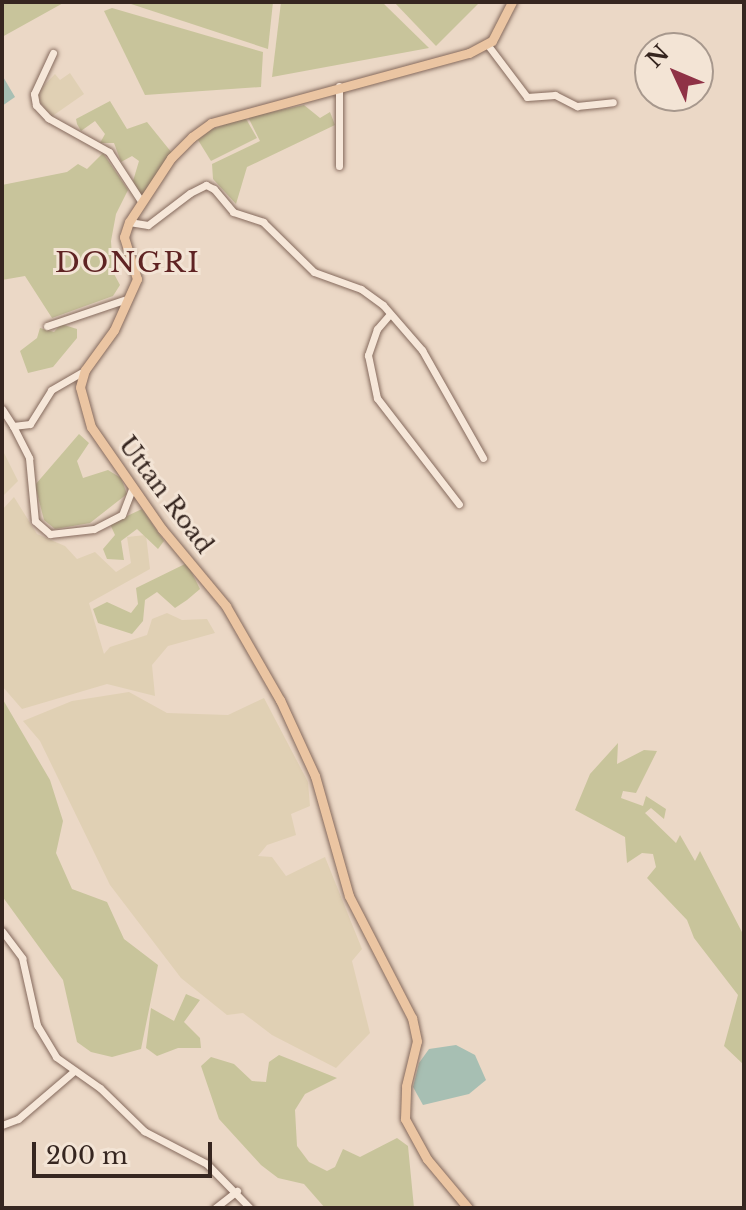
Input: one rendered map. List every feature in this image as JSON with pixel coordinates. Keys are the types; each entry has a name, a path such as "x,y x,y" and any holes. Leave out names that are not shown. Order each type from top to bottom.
{"main road":[{"path":"85,370 106,346 124,300 137,279 124,237 129,222 171,158 211,123 487,44 512,2"},
{"name":"Uttan Road","path":"85,370 80,387 85,415 133,487 251,645 308,759 349,896 412,1018 417,1041 406,1086 405,1119 427,1159 468,1208"}],"street":[{"path":"487,44 527,97 555,95 577,106 613,102"},
{"path":"53,53 34,94 36,105 48,118 109,152 141,201"},
{"path":"339,86 339,166"},
{"path":"129,222 148,225 206,185 233,212 263,222 314,272 361,289 390,314 422,350 483,458"},
{"path":"47,326 124,300"},
{"path":"390,314 368,355 377,398 459,504"},
{"path":"13,426 35,420 51,390 85,370"},
{"path":"2,409 29,458 35,521 50,534 94,529 122,515 133,487"},
{"path":"2,931 22,958 45,1043 144,1131 207,1164 237,1191 250,1208"},
{"path":"2,1125 18,1119 74,1071"},
{"path":"215,1208 237,1191"}],"shaded area":[{"path":"2,2 65,2 2,37"},
{"path":"125,2 273,2 268,49"},
{"path":"281,2 382,2 429,48 272,77"},
{"path":"394,2 480,2 436,46"},
{"path":"112,8 263,52 261,87 145,95 104,11"},
{"path":"70,73 84,94 51,117 35,95 55,74 60,80"},
{"path":"2,75 15,97 2,106"},
{"path":"110,101 127,129 147,122 172,153 141,197 133,181 139,161 132,156 121,162 114,143 100,143 105,134 95,121 81,131 77,124 76,119"},
{"path":"304,105 320,118 330,112 335,125 247,167 236,204 213,179 212,164 260,141 248,117"},
{"path":"245,117 257,138 211,161 198,140 210,130"},
{"path":"103,153 128,190 116,214 111,241 113,272 120,285 113,296 52,318 25,276 2,280 2,185 67,172 78,164 87,169"},
{"path":"61,324 77,329 77,338 53,367 28,373 20,351 37,338 40,328 54,332"},
{"path":"79,434 89,443 77,461 83,478 108,470 121,478 127,494 90,523 55,529 44,520 35,485"},
{"path":"2,449 18,481 2,497"},
{"path":"14,497 37,534 65,546 77,559 95,552 116,572 131,563 127,537 146,535 150,569 89,603 104,654 110,647 147,635 152,619 167,613 182,620 207,619 215,633 168,646 152,665 155,696 107,684 22,709 2,686 2,510"},
{"path":"142,509 164,541 158,549 137,529 121,541 124,560 107,559 103,549 115,535 110,524"},
{"path":"187,563 200,589 187,600 175,608 157,592 145,600 143,621 132,634 98,623 93,609 107,602 131,613 138,604 136,588"},
{"path":"129,692 167,713 228,715 264,698 308,782 310,806 291,814 296,835 267,845 258,856 272,857 286,876 325,857 362,949 352,961 370,1033 336,1068 272,1035 243,1013 227,1015 181,978 110,885 40,741 23,721 72,701"},
{"path":"2,698 50,780 63,821 56,853 72,889 107,902 124,939 158,965 141,1049 112,1057 91,1052 77,1042 63,980 2,896"},
{"path":"618,743 617,764 644,750 657,751 636,793 623,791 621,798 643,806 646,796 666,809 664,819 651,808 645,813 676,843 680,835 695,861 700,851 744,936 744,1065 724,1046 738,995 694,938 687,920 647,878 656,867 653,854 642,853 627,863 625,837 575,810 590,774"},
{"path":"186,994 200,1000 184,1022 200,1038 201,1048 178,1048 157,1056 146,1048 151,1008 174,1021"},
{"path":"456,1045 475,1055 486,1080 469,1094 423,1105 413,1087 419,1063 429,1049"},
{"path":"279,1055 337,1078 305,1094 295,1110 297,1146 309,1162 327,1171 335,1167 343,1149 360,1157 397,1138 408,1146 414,1208 325,1208 304,1184 278,1178 261,1165 219,1119 201,1066 211,1057 234,1064 252,1081 266,1082 269,1062"}],"district":[{"name":"DONGRI","path":"128,263"}]}
